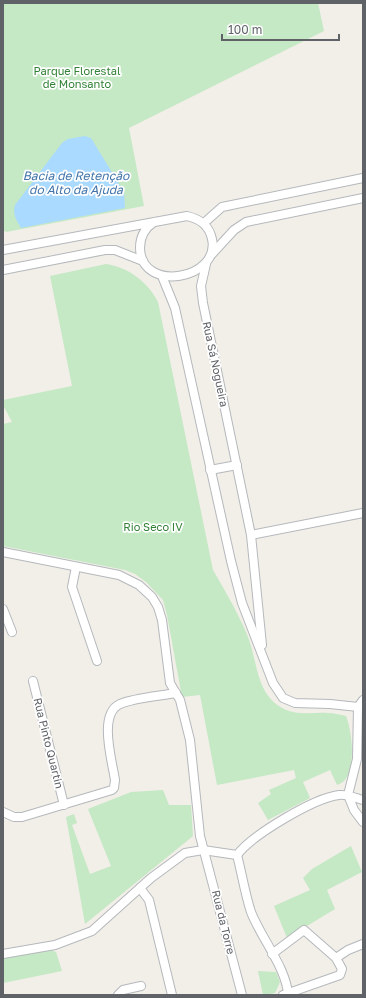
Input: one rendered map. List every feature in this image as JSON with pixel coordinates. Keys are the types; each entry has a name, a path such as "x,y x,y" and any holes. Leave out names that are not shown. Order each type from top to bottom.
{"street":[{"path":"204,223 222,207 363,178"},
{"path":"154,222 148,227 141,240 140,247 143,261 150,270 162,276 169,276 197,271 206,264 234,230 246,222 363,198"},
{"path":"3,250 187,216 196,218 204,223 212,239 212,255"},
{"path":"3,270 105,250 115,250 143,261"},
{"name":"Rua Sá Nogueira","path":"206,264 201,286 203,303 251,535 263,656"},
{"name":"Rua Sá Nogueira","path":"162,276 175,308 210,470 240,597 272,683 282,698 296,703 358,707"},
{"path":"210,470 237,465"},
{"path":"251,535 363,513"},
{"name":"Rua da Torre","path":"3,552 119,574 140,585 152,597 158,607 162,620 170,679 180,700 191,745 200,836 203,850 216,891 242,995"},
{"path":"76,567 72,587 97,661"},
{"path":"240,597 247,602 258,601"},
{"path":"3,609 12,632"},
{"name":"Rua Pinto Quartin","path":"33,681 64,805"},
{"path":"3,812 14,817 22,816 104,794 114,788 107,722 114,709 122,703 176,693"},
{"path":"363,700 358,707 357,759 348,795 354,810 363,822"},
{"path":"272,954 304,930 336,958 342,969 340,975 287,995 285,977 272,954 251,911 238,855 243,848 281,821 312,804 339,795 348,795 363,800"},
{"path":"3,954 55,945 92,931 140,888 181,855 203,850 238,855"},
{"path":"140,888 149,900 172,995"},
{"path":"336,958 348,950 363,944"},
{"path":"118,995 123,990 141,986"}],"green space":[{"name":"Parque Florestal de Monsanto","path":"3,3 318,3 324,31 129,128 144,206 6,232 3,230"},
{"name":"Rio Seco IV","path":"106,264 122,268 143,282 158,302 213,570 246,632 263,688 269,697 278,705 289,711 298,713 337,714 346,716 348,722 352,758 351,766 345,780 337,785 330,770 303,782 310,798 268,820 258,803 271,794 269,790 296,778 294,770 217,785 200,695 182,697 163,600 146,582 135,574 125,570 3,546 3,424 12,422 3,405 3,400 72,386 50,276"},
{"path":"163,790 169,805 191,805 193,836 85,924 66,817 74,814 77,823 72,825 90,874 111,866 88,809 131,792"},
{"path":"351,846 362,872 327,890 335,909 287,938 274,906 310,890 303,878 312,869"},
{"path":"51,950 56,952 62,971 3,983 3,958"},
{"path":"258,971 276,972 280,982 275,993 263,995"}],"water":[{"name":"Bacia de Retenção do Alto da Ajuda","path":"85,136 91,138 124,192 125,208 21,228 15,214 15,205 62,143 68,139"}]}
